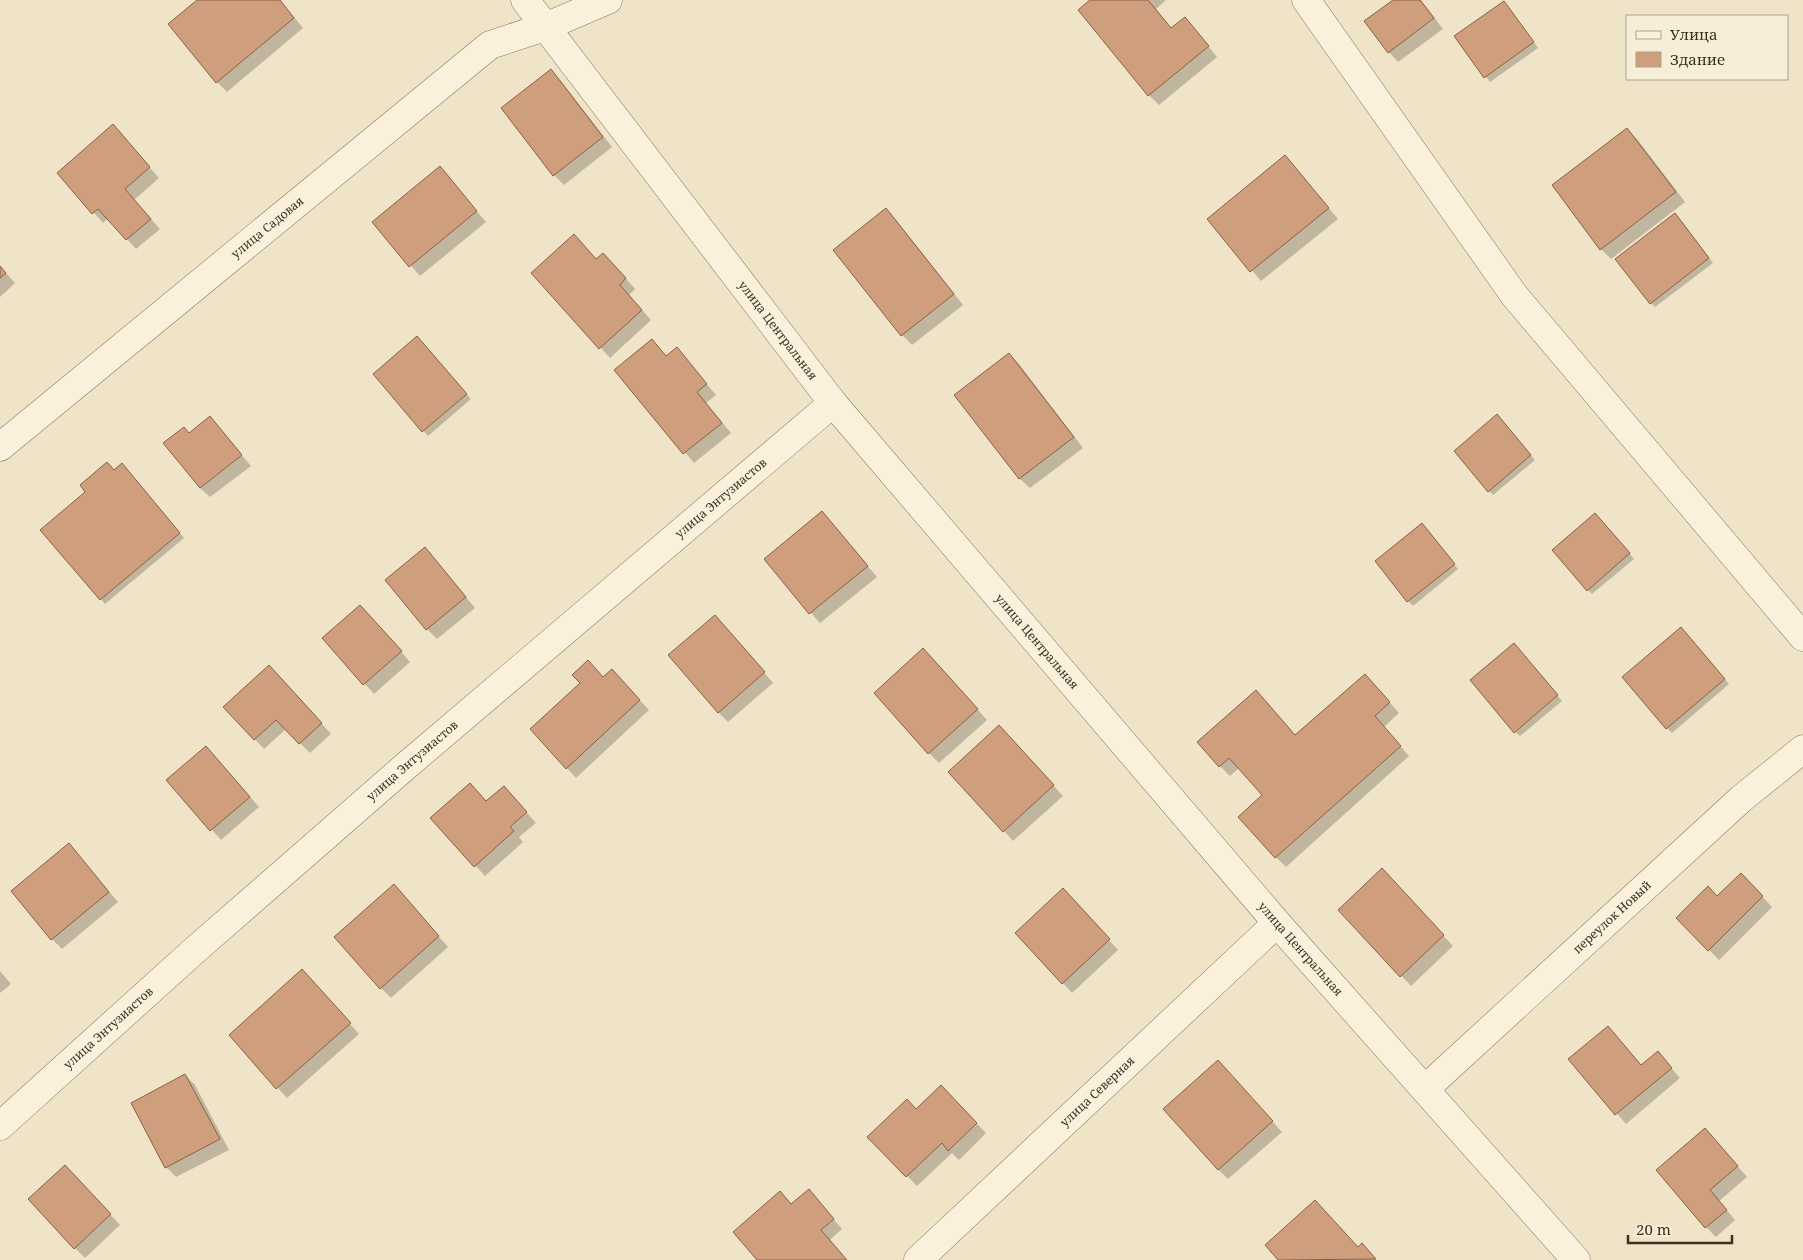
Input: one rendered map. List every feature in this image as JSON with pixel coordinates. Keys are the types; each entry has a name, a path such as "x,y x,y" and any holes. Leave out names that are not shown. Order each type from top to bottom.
{"street":[{"name":"улица Центральная","path":"525,0 832,403 1277,923 1576,1260"},
{"name":"улица Садовая","path":"0,447 490,45 545,27 608,0"},
{"path":"1306,0 1514,295 1803,637"},
{"name":"улица Энтузиастов","path":"0,1126 195,950 399,771 832,403"},
{"name":"переулок Новый","path":"1424,1089 1741,799 1803,749"},
{"path":"920,1260 1277,923"}],"building":[{"path":"197,0 280,0 294,18 216,83 168,24"},
{"path":"1090,0 1148,0 1171,28 1185,17 1209,46 1148,96 1078,10"},
{"path":"1393,0 1420,0 1434,18 1388,53 1364,21"},
{"path":"1504,1 1534,42 1484,78 1454,36"},
{"path":"551,69 603,137 553,176 501,108"},
{"path":"113,124 150,167 125,189 151,219 126,240 98,209 92,214 57,173"},
{"path":"1627,128 1676,192 1600,250 1552,185"},
{"path":"1285,155 1329,208 1250,272 1207,219"},
{"path":"440,166 477,211 409,267 372,222"},
{"path":"886,208 954,294 901,336 833,250"},
{"path":"1675,213 1709,258 1650,304 1615,259"},
{"path":"574,234 596,259 603,253 626,278 620,285 642,310 599,349 531,273"},
{"path":"0,266 6,273 0,278"},
{"path":"417,336 467,394 422,432 373,374"},
{"path":"652,339 666,356 677,347 707,384 697,392 722,423 683,454 614,370"},
{"path":"1009,353 1074,437 1019,479 954,395"},
{"path":"1497,414 1531,455 1488,492 1454,451"},
{"path":"210,416 242,455 200,488 163,443 184,427 189,433"},
{"path":"107,462 114,470 122,463 180,533 100,600 40,530 85,492 80,485"},
{"path":"822,511 868,566 809,614 764,559"},
{"path":"1595,513 1630,553 1587,591 1552,550"},
{"path":"1422,523 1455,564 1407,602 1375,561"},
{"path":"425,547 466,597 426,630 385,580"},
{"path":"360,605 402,651 363,685 322,638"},
{"path":"715,615 765,672 718,713 668,655"},
{"path":"1681,627 1725,679 1666,729 1622,677"},
{"path":"1514,643 1558,695 1514,733 1470,680"},
{"path":"923,648 978,709 928,754 874,693"},
{"path":"588,660 603,677 612,669 640,700 566,769 530,729 580,683 572,675"},
{"path":"269,665 322,723 299,744 276,720 254,740 223,707"},
{"path":"1365,674 1390,702 1375,716 1401,746 1275,858 1238,817 1262,795 1229,758 1219,767 1197,742 1256,690 1295,735"},
{"path":"999,725 1054,785 1003,832 948,772"},
{"path":"206,746 250,797 210,831 166,780"},
{"path":"470,783 486,801 504,786 527,812 510,827 514,831 474,867 430,818"},
{"path":"69,843 109,892 51,940 11,891"},
{"path":"1382,868 1444,935 1400,977 1338,910"},
{"path":"1741,873 1763,896 1708,951 1676,918 1708,886 1717,896"},
{"path":"394,884 439,936 380,989 334,937"},
{"path":"1063,888 1110,939 1062,984 1015,933"},
{"path":"302,969 351,1023 276,1089 229,1035"},
{"path":"1608,1026 1641,1065 1658,1051 1672,1068 1615,1115 1568,1059"},
{"path":"1218,1060 1273,1121 1218,1170 1163,1109"},
{"path":"185,1074 220,1139 165,1168 131,1103"},
{"path":"941,1085 977,1123 948,1151 942,1143 906,1177 867,1137 907,1099 916,1109"},
{"path":"1705,1128 1738,1166 1710,1190 1727,1210 1705,1228 1656,1170"},
{"path":"65,1165 111,1214 74,1249 28,1199"},
{"path":"809,1189 834,1219 821,1230 847,1260 757,1260 733,1232 780,1191 791,1204"},
{"path":"1315,1200 1358,1247 1362,1243 1376,1259 1278,1260 1265,1245"}]}
